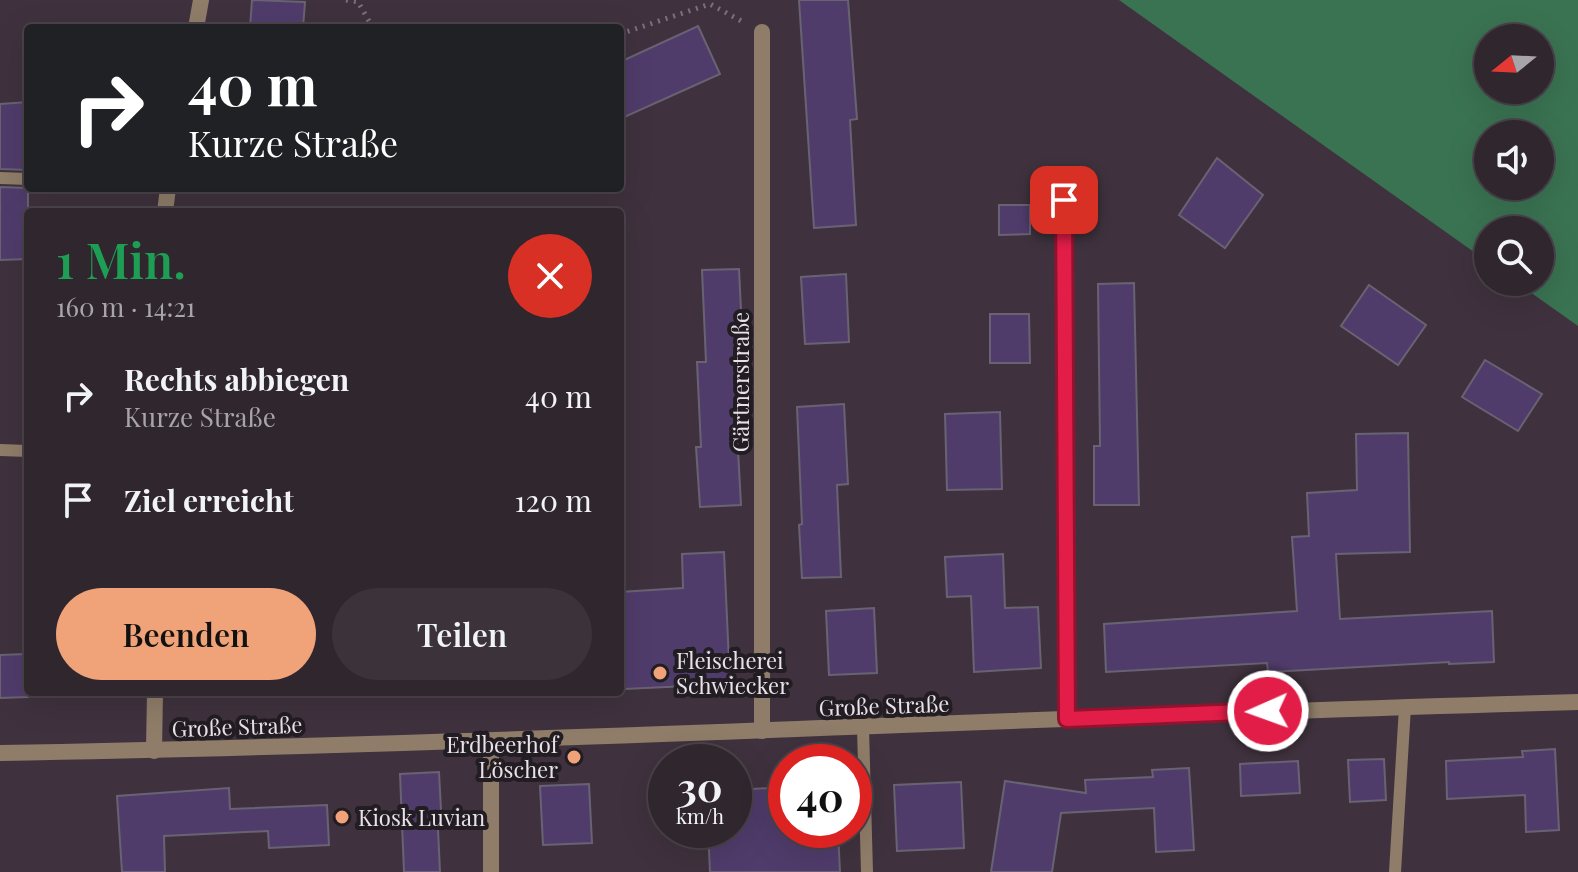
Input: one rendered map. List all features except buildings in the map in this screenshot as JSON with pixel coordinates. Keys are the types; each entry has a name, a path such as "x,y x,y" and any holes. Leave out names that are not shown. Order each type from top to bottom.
{"street":[{"path":"197,24 201,0"},
{"name":"Gärtnerstraße","path":"762,32 762,731"},
{"path":"1064,200 1067,719"},
{"path":"154,751 155,696"},
{"name":"Große Straße","path":"0,753 491,741 1578,702"},
{"path":"491,741 491,872"}],"lane":[{"path":"0,178 24,179"},
{"path":"0,450 24,451"},
{"path":"1395,872 1405,707"},
{"path":"863,728 867,872"}],"path":[{"path":"346,0 358,2 371,24"},
{"path":"624,33 710,4 762,32"}],"green space":[{"path":"1119,0 1578,0 1578,326 1536,296 1554,296 1554,216 1474,216 1474,252"}],"place":[{"name":"Fleischerei Schwiecker","path":"660,673"},
{"name":"Erdbeerhof Löscher","path":"574,757"},
{"name":"Kiosk Luvian","path":"342,817"}],"route":[{"path":"1064,200 1067,719 1268,711"}]}
